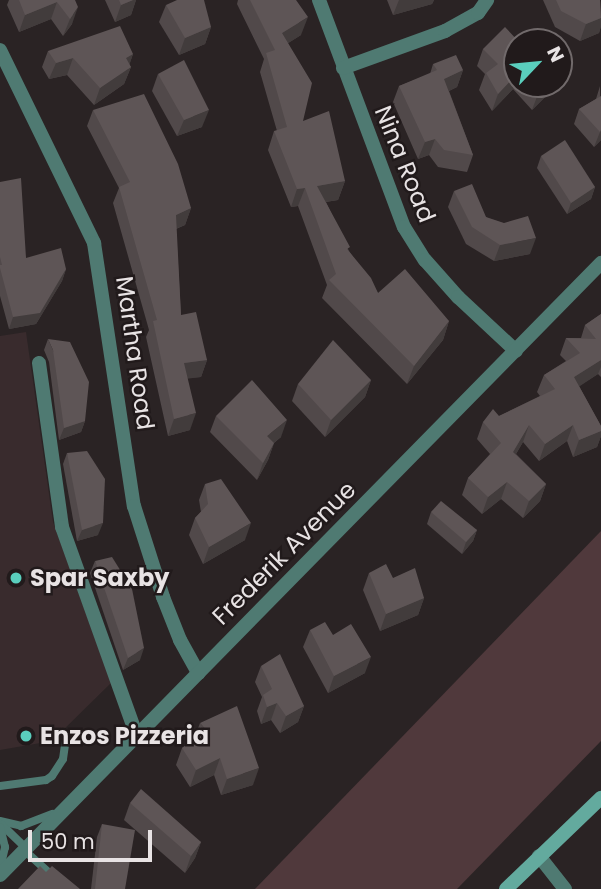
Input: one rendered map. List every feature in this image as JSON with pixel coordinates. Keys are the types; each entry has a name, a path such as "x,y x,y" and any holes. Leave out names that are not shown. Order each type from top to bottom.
{"main road":[{"path":"506,889 601,798"}],"street":[{"name":"Nina Road","path":"319,0 342,68 404,228 425,260 458,297 516,351"},
{"path":"342,68 462,23 478,13 487,0"},
{"name":"Martha Road","path":"0,50 94,243 134,506 167,608 198,673"},
{"name":"Frederik Avenue","path":"0,875 601,263"},
{"path":"39,363 62,527 136,734"},
{"path":"539,856 565,889"}],"lane":[{"path":"0,786 46,780 52,776 63,759 65,744"},
{"path":"0,823 29,825 68,807"},
{"path":"0,823 67,889"},
{"path":"0,823 5,847 0,869"}],"shaded area":[{"path":"26,332 53,522 111,683 52,741 0,750 0,336"},
{"path":"601,531 601,741 457,889 255,889"}],"building":[{"path":"19,0 75,0 78,7 70,19 57,2 25,15"},
{"path":"119,0 133,0 121,5"},
{"path":"177,0 204,0 211,27 185,38 166,5"},
{"path":"250,0 296,0 308,17 282,33 312,83 303,121 329,111 345,181 317,186 350,247 347,249 371,278 378,293 405,269 449,321 414,366 329,280 336,274 305,188 297,189 274,131 287,127 266,53 275,50"},
{"path":"556,0 600,0 601,18 586,24 561,11"},
{"path":"120,26 133,54 126,58 131,67 100,88 73,58 56,63 48,51"},
{"path":"503,29 503,89 498,94 486,73 498,64 483,49"},
{"path":"456,55 463,70 444,79 473,155 444,150 435,139 425,142 399,86 437,70 433,64"},
{"path":"184,60 209,110 184,120 158,74"},
{"path":"144,94 178,164 191,208 176,215 181,315 196,312 207,360 184,363 196,413 174,419 153,321 157,320 119,187 130,182 93,110"},
{"path":"601,96 601,130 600,132 579,109"},
{"path":"565,140 595,187 571,203 541,156"},
{"path":"21,178 26,258 61,248 66,269 40,313 13,317 0,268 0,182"},
{"path":"472,184 486,217 504,223 528,216 536,238 500,245 472,227 454,191"},
{"path":"601,314 601,360 574,377 601,426 601,431 579,440 573,425 545,444 529,425 513,452 546,484 529,501 507,482 488,497 468,478 501,443 483,422 493,409 499,416 555,389 544,375 580,353 566,338 596,339 585,325"},
{"path":"48,339 70,342 89,382 85,421 64,428 53,350"},
{"path":"333,340 371,380 331,420 298,384"},
{"path":"252,380 287,420 267,436 274,443 263,463 216,416"},
{"path":"87,451 105,479 103,523 82,530 67,453"},
{"path":"221,479 251,523 209,547 195,518 208,504 205,484"},
{"path":"441,501 477,530 466,542 431,512"},
{"path":"112,557 132,589 144,648 128,658 95,561"},
{"path":"386,564 393,578 415,568 424,598 386,614 369,573"},
{"path":"325,622 333,635 351,624 371,657 334,676 310,630"},
{"path":"280,654 304,706 286,716 277,703 267,707 263,695 272,689 261,666"},
{"path":"237,706 259,768 227,779 220,758 196,770 182,748 206,730 200,723"},
{"path":"141,789 201,842 191,856 130,803"},
{"path":"102,824 135,830 125,889 95,889"},
{"path":"40,866 46,872 52,866 80,889 18,889"}],"place":[{"name":"Spar Saxby","path":"16,578"},
{"name":"Enzos Pizzeria","path":"26,736"}]}
